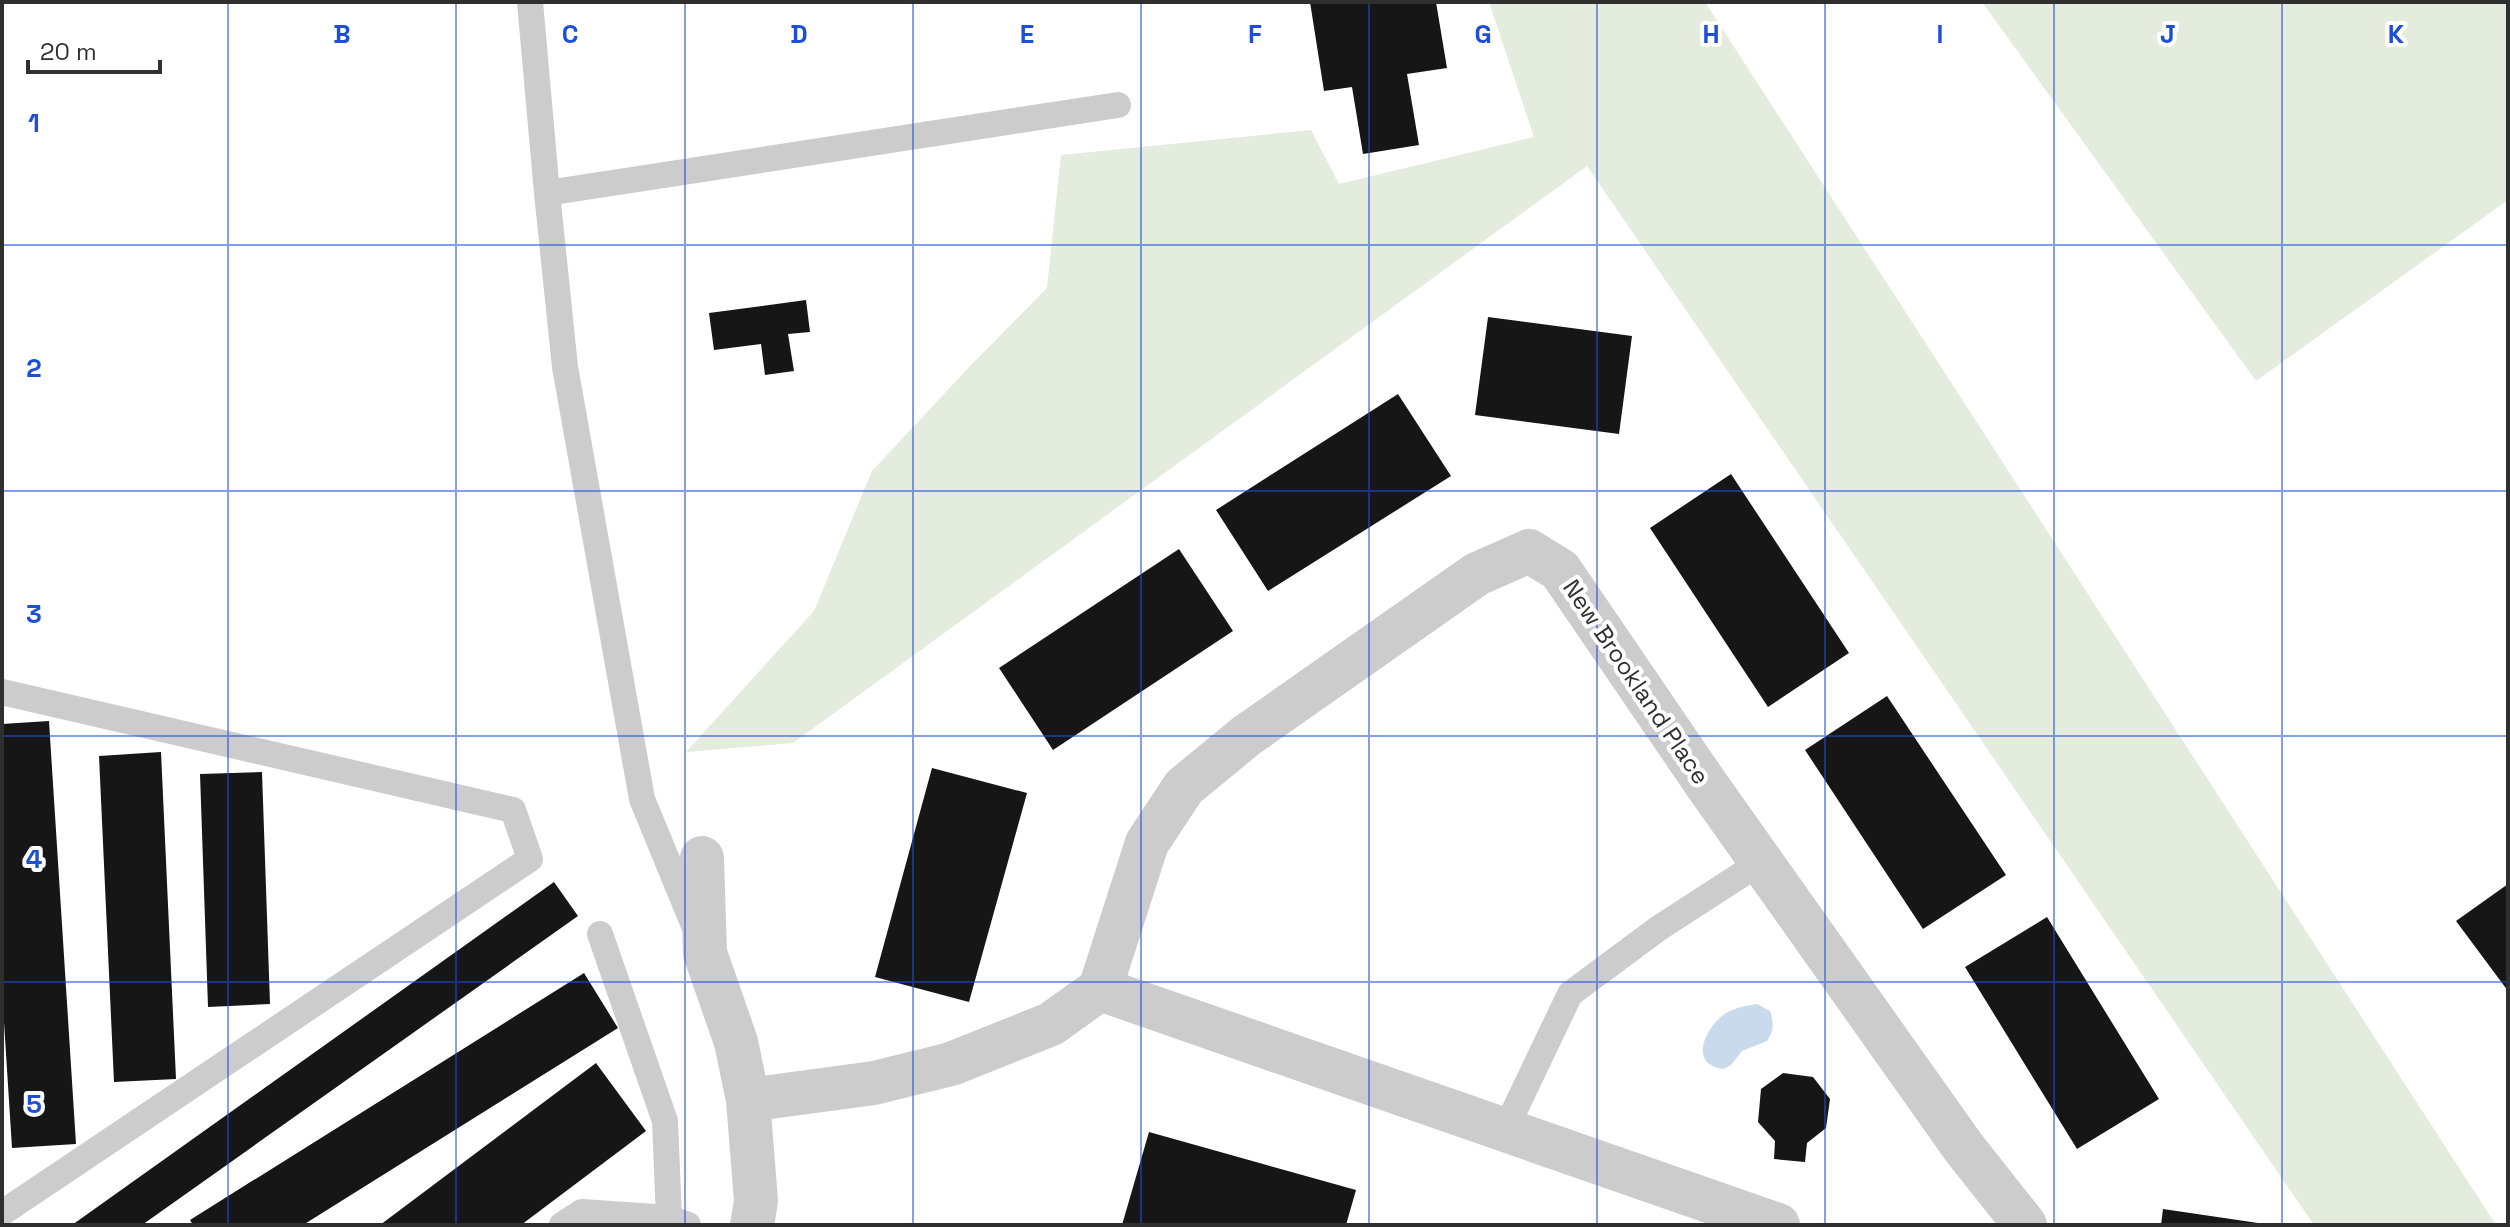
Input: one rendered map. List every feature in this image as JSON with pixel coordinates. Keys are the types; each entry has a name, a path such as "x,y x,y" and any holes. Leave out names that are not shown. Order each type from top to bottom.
{"street":[{"name":"New Brookland Place","path":"1100,989 1147,843 1184,787 1246,736 1477,574 1529,551 1560,570 1761,862 1964,1148 2025,1225"},
{"path":"702,858 705,953 736,1042 748,1100 756,1201 752,1225"},
{"path":"748,1100 874,1083 951,1064 1051,1024 1100,989 1778,1225"}],"lane":[{"path":"530,2 565,367 642,799 705,953"},
{"path":"547,193 1118,105"},
{"path":"2,692 513,810 530,859 2,1213"},
{"path":"1505,1130 1570,994 1659,928 1761,862"},
{"path":"562,1225 582,1212 678,1222 665,1121 600,934"}],"green space":[{"path":"1489,2 1705,2 2496,1225 2314,1225 1587,166 793,743 686,752 814,611 872,471 1047,288 1061,155 1311,130 1339,184 1534,137"},
{"path":"1982,2 2508,2 2508,200 2256,381"}],"water":[{"path":"1757,1004 1770,1011 1773,1023 1767,1041 1742,1051 1731,1065 1723,1069 1712,1066 1703,1053 1712,1027 1730,1011"}],"building":[{"path":"1310,2 1436,2 1447,68 1407,74 1419,145 1363,154 1352,87 1324,91"},
{"path":"806,300 810,332 788,334 794,371 765,375 761,344 714,350 709,313"},
{"path":"1488,317 1632,336 1619,434 1475,415"},
{"path":"1398,394 1451,476 1268,591 1216,510"},
{"path":"1731,474 1849,653 1768,707 1650,528"},
{"path":"1179,549 1233,631 1053,750 999,668"},
{"path":"1887,696 2006,875 1923,929 1805,750"},
{"path":"49,721 76,1144 12,1148 2,991 2,724"},
{"path":"161,752 176,1079 114,1082 99,756"},
{"path":"932,768 1027,793 969,1002 875,977"},
{"path":"262,772 270,1004 208,1007 200,774"},
{"path":"554,882 578,916 142,1225 72,1225"},
{"path":"2508,884 2508,991 2456,921"},
{"path":"2047,917 2159,1099 2077,1149 1965,967"},
{"path":"584,973 618,1028 303,1225 193,1225 190,1220"},
{"path":"596,1063 646,1131 521,1225 380,1225"},
{"path":"1783,1073 1813,1077 1830,1099 1826,1128 1807,1143 1805,1162 1774,1159 1775,1141 1758,1122 1761,1089"},
{"path":"1149,1132 1356,1190 1346,1225 1122,1225"},
{"path":"2163,1209 2258,1223 2258,1225 2161,1225"}]}
